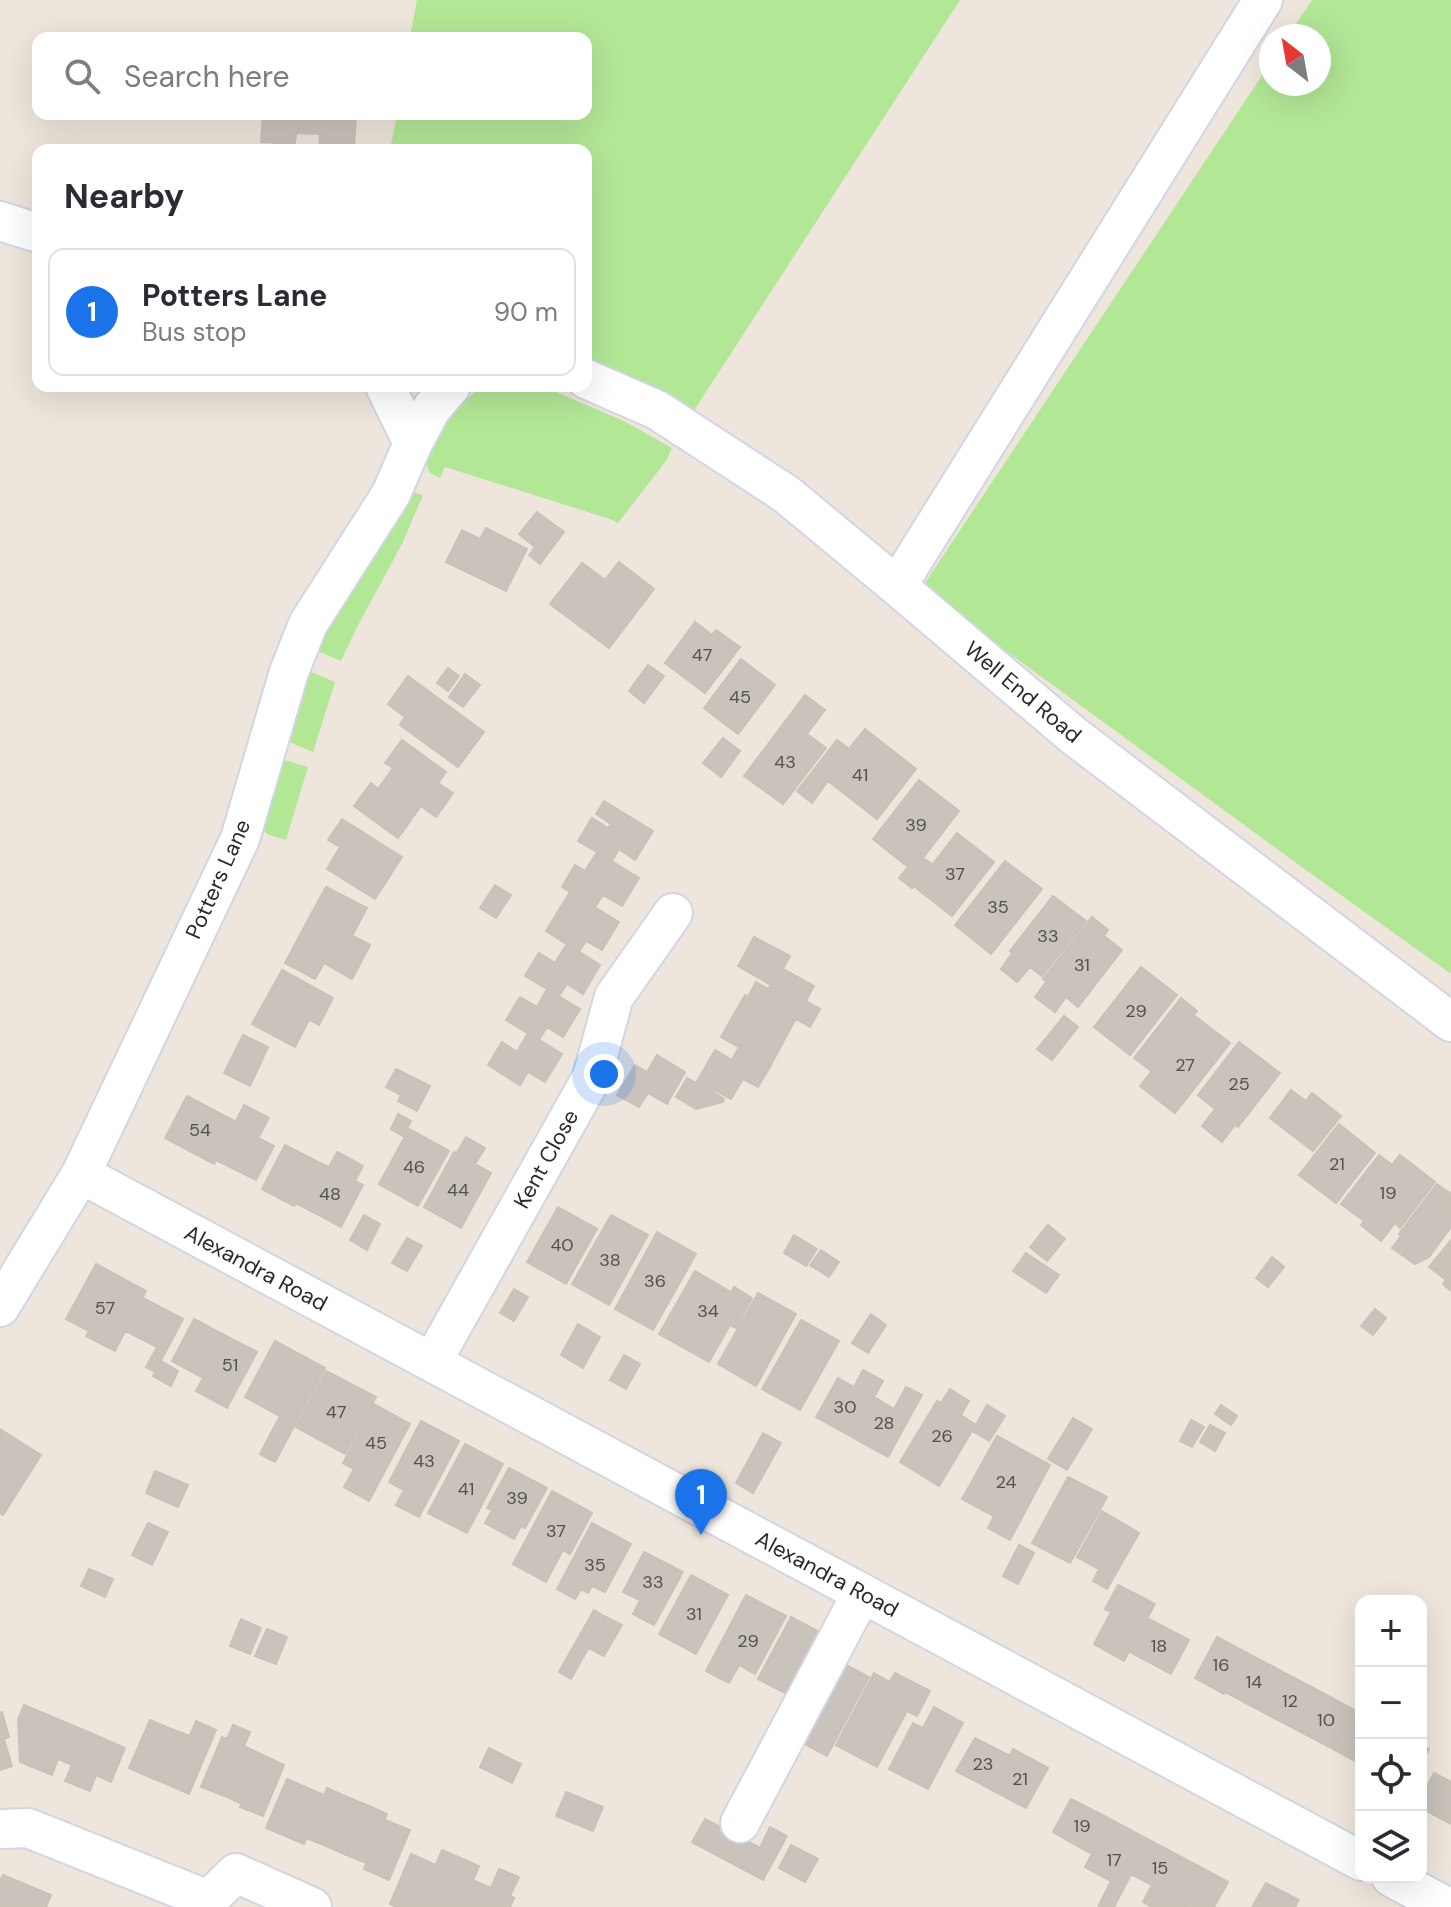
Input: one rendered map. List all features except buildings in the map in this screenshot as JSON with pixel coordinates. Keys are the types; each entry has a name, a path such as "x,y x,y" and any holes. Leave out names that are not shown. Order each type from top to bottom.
{"street":[{"path":"897,586 1263,0"},
{"path":"0,221 32,231"},
{"name":"Well End Road","path":"592,382 657,410 783,492 1074,736 1451,1022"},
{"path":"388,392 413,443"},
{"name":"Potters Lane","path":"0,1307 81,1174 240,839 289,672 308,624 391,494 413,443 432,408 446,392"},
{"name":"Kent Close","path":"432,1362 592,1077 614,997 673,913"},
{"name":"Alexandra Road","path":"81,1174 1355,1858"},
{"path":"740,1823 862,1593"},
{"path":"0,1829 28,1828 206,1903 236,1873 312,1907"},
{"path":"1402,1883 1447,1907"}],"green space":[{"path":"417,0 960,0 691,415 592,364 592,144 391,144 396,120 592,120 592,32 411,32"},
{"path":"1312,0 1451,0 1451,974 921,589 1259,80 1259,96 1331,96 1331,24 1296,24"},
{"path":"474,392 556,392 624,421 672,448 666,461 618,523 445,467 440,478 429,472 426,463 437,441"},
{"path":"407,491 423,495 402,544 341,661 313,649"},
{"path":"309,671 335,682 313,752 289,742 283,734"},
{"path":"278,758 308,767 286,840 267,834 260,825"}],"place":[{"name":"Potters Lane","path":"701,1535"}]}
